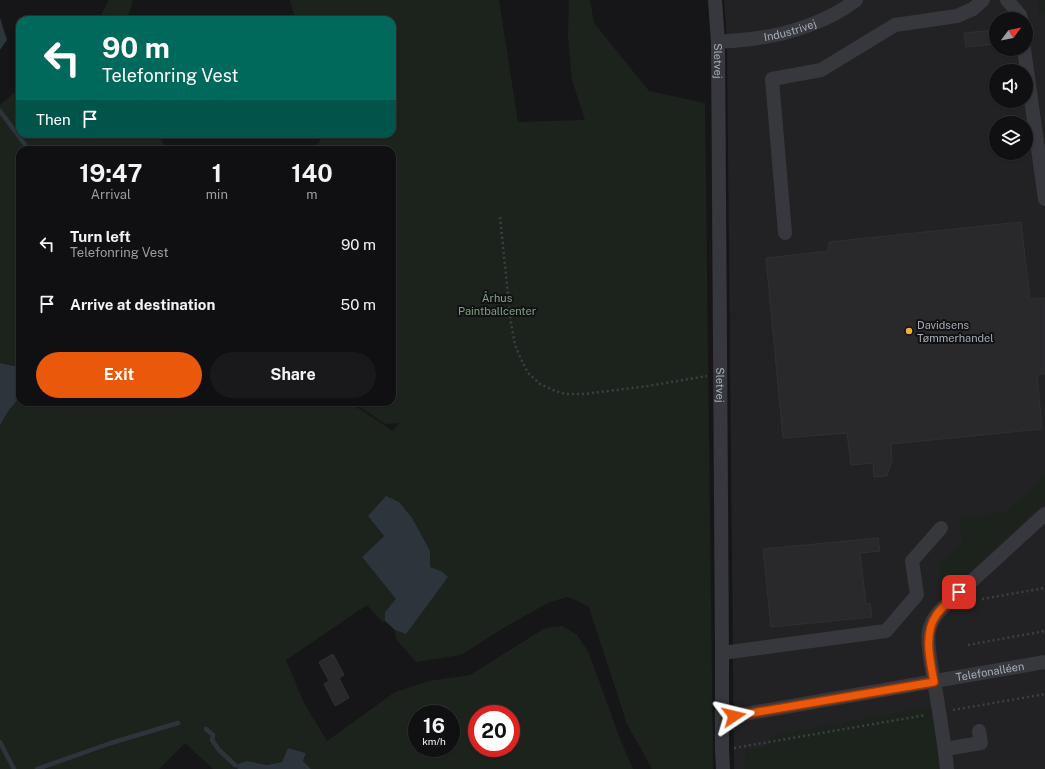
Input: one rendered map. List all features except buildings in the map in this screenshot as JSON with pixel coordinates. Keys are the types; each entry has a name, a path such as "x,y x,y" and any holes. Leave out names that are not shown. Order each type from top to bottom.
{"street":[{"name":"Sletvej","path":"714,0 718,42 723,769"},
{"name":"Industrivej","path":"718,42 758,38 788,32 821,20 848,7 856,0"},
{"path":"785,233 772,79 821,70 896,25 957,16 972,9 982,0"},
{"path":"1007,0 1017,12"},
{"path":"1025,56 1045,199"},
{"path":"948,769 928,640 932,621 938,612 1045,514"},
{"path":"722,653 886,631 917,595 912,561 941,528"},
{"name":"Telefonalléen","path":"722,718 1045,662"},
{"path":"945,749 983,741"}],"path":[{"path":"500,217 511,323 515,345 528,373 540,384 565,394 584,394 648,386 720,374"},
{"path":"982,599 1045,588"},
{"path":"968,644 1045,631"},
{"path":"722,750 1045,694"}],"shaded area":[{"path":"724,0 1045,0 1045,769 734,769 727,44"},
{"path":"0,18 7,40 0,50"},
{"path":"0,363 16,366 16,402 0,425"},
{"path":"386,496 399,502 412,518 430,551 430,567 441,571 448,577 406,634 395,630 385,621 385,612 396,599 362,557 384,536 368,516"},
{"path":"288,748 306,753 303,761 311,769 238,769 235,765 247,761 267,765 282,762"}],"green space":[{"path":"109,0 133,0 128,16 101,16"},
{"name":"Århus Paintballcenter","path":"290,0 499,0 518,122 585,120 572,80 568,36 569,0 590,0 594,23 649,91 705,103 713,769 652,769 627,724 589,607 567,597 548,603 505,627 461,655 416,662 396,639 395,630 406,634 441,571 430,567 430,551 384,535 362,557 397,600 385,612 385,621 383,623 367,605 286,660 304,703 327,741 395,692 429,681 470,675 545,628 562,626 576,634 588,651 620,739 633,769 311,769 303,761 306,753 288,748 282,762 267,765 247,761 235,765 238,769 213,769 185,743 159,769 0,769 0,425 9,410 16,402 16,406 355,406 393,431 399,423 385,424 359,406 396,406 396,146 317,146 321,138 396,138 396,16 294,16"},
{"path":"1040,0 1045,0 1045,14 1039,15 1037,3"},
{"path":"16,91 16,138 161,138 164,146 16,146 16,366 13,366 0,363 0,105"},
{"path":"1045,475 1045,501 957,583 942,584 939,565 962,543 960,517 1004,513"},
{"path":"931,706 940,755 941,769 744,769 746,750 770,746 769,736"}],"waterway":[{"path":"0,111 16,133"},
{"path":"20,138 26,146"},
{"path":"37,769 111,743 178,723"},
{"path":"206,729 213,735 212,740 219,750 235,765"},
{"path":"0,742 14,769"}],"place":[{"name":"Davidsens Tømmerhandel","path":"909,331"}],"route":[{"path":"734,716 934,682 928,640 929,631 932,621 938,612 959,592"}]}
